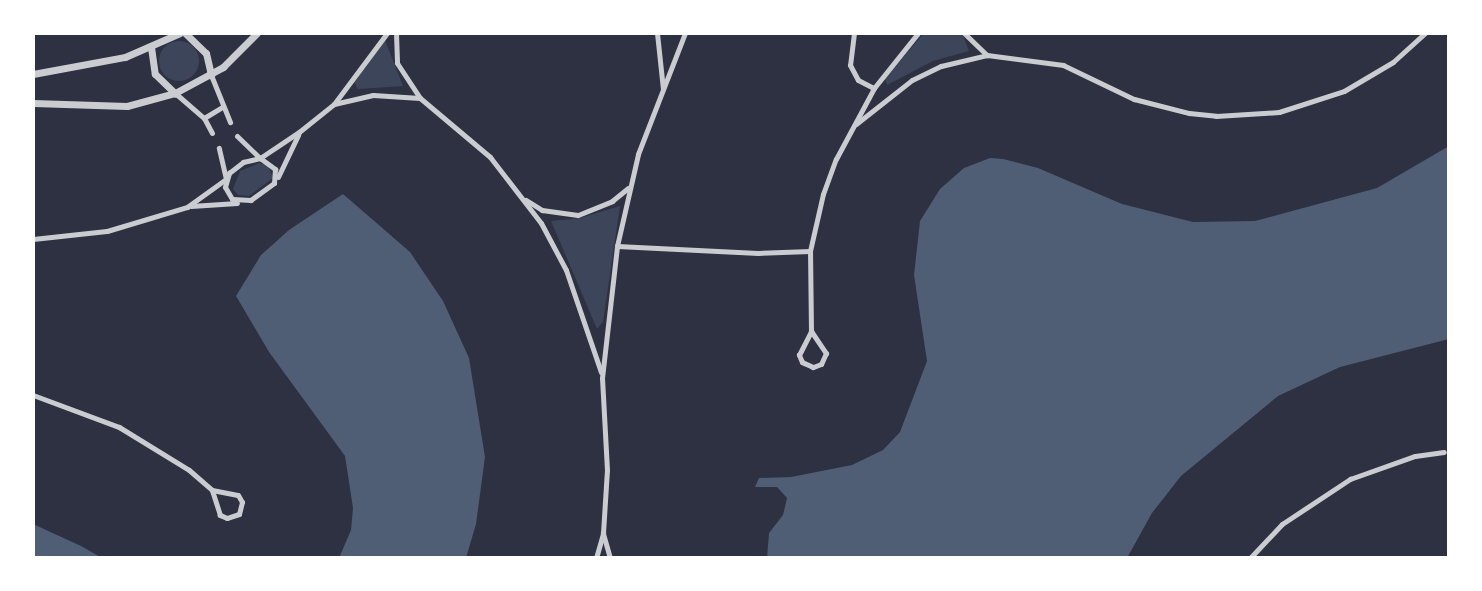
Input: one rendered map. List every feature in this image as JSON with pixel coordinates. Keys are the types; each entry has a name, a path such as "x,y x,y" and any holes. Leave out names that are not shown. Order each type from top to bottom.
{"street":[{"path":"33,74 75,70 151,47 182,33 206,53 222,107 230,122"},
{"path":"33,103 127,106 175,93 211,75 257,33"},
{"path":"187,207 226,179 243,162 260,158 334,104 387,33"},
{"path":"396,33 397,63 420,98 490,157 524,198 566,270 602,379"},
{"path":"657,33 663,92"},
{"path":"596,558 603,533 607,470 602,379 617,246 628,188 685,33"},
{"path":"854,33 850,65 858,80 874,88"},
{"path":"811,331 825,353 821,364 813,367 802,362 799,355 811,331 810,251 832,170 874,88 918,33"},
{"path":"964,33 987,55"},
{"path":"856,124 912,80 941,66 987,55 1038,58 1063,65 1133,99 1175,110 1248,115 1311,104 1344,91 1392,62 1425,33"},
{"path":"151,47 155,75 204,118 212,133"},
{"path":"334,104 373,95 420,98"},
{"path":"204,118 222,107"},
{"path":"33,239 107,230 187,207 243,203 263,194 276,179 299,132"},
{"path":"237,136 275,169 276,179"},
{"path":"219,148 228,194 243,203"},
{"path":"524,198 542,210 578,215 612,201 628,188"},
{"path":"617,246 758,253 810,251"},
{"path":"33,395 86,412 130,433 212,490 238,495 242,502 239,514 227,518 220,515 212,490"},
{"path":"1250,558 1282,524 1350,479 1415,456 1447,451"},
{"path":"603,533 610,558"}],"shaded area":[{"path":"924,33 962,33 969,51 933,61 887,85 885,79"},
{"path":"385,40 403,86 358,89 354,82"},
{"path":"179,41 187,42 193,47 198,53 198,69 193,75 187,80 179,81 171,80 165,75 160,69 159,61 160,53 165,47 171,42"},
{"path":"1449,146 1449,339 1340,367 1278,396 1181,476 1152,513 1127,558 767,558 769,533 783,515 787,498 777,487 755,487 759,478 791,477 852,465 883,450 900,432 927,361 914,275 920,221 940,189 964,168 990,158 1003,159 1038,168 1122,204 1193,222 1255,221 1377,188"},
{"path":"259,163 268,165 273,178 249,196 238,195 233,189 240,171"},
{"path":"343,194 410,252 443,301 469,358 485,457 476,524 466,558 339,558 351,530 353,508 345,456 269,352 236,296 261,255 289,230"},
{"path":"620,206 603,322 597,329 551,221 580,218"},
{"path":"33,524 81,546 102,558 33,558"}]}
